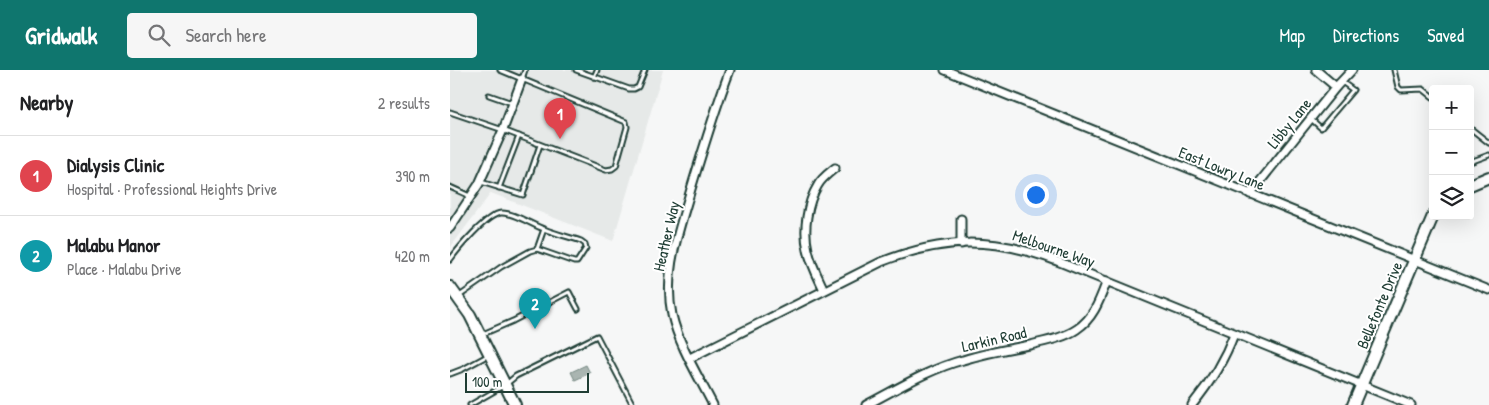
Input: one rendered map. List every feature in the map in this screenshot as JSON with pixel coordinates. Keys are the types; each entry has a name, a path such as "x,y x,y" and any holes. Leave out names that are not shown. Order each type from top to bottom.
{"street":[{"name":"Heather Way","path":"714,405 690,358 673,318 669,293 670,267 672,254 715,109 730,70"},
{"name":"East Lowry Lane","path":"946,70 1489,290"},
{"path":"1316,70 1336,87"},
{"name":"Libby Lane","path":"1250,194 1336,87 1352,70"},
{"path":"450,228 480,182 503,130 522,79"},
{"path":"824,290 807,248 806,222 818,183 835,168"},
{"path":"1474,183 1489,177"},
{"path":"961,219 961,244"},
{"name":"Bellefonte Drive","path":"1353,405 1431,220"},
{"name":"Melbourne Way","path":"690,358 824,290 903,253 941,245 990,244 1025,250 1107,281 1411,405"},
{"name":"Larkin Road","path":"866,405 931,372 961,360 1045,341 1076,331 1092,315 1107,281"},
{"path":"450,287 470,315 515,405"},
{"path":"1192,405 1216,374 1234,334"}],"lane":[{"path":"450,112 503,130 606,170 616,166 627,127 626,122 500,70"},
{"path":"522,79 524,70"},
{"path":"576,70 629,89 638,87 644,70"},
{"path":"594,76 597,70"},
{"path":"1394,70 1398,88 1401,90 1423,89 1429,94"},
{"path":"1310,119 1321,128 1353,90 1342,81"},
{"path":"489,95 513,104"},
{"path":"1473,130 1489,143"},
{"path":"499,188 519,136"},
{"path":"480,182 523,195 540,144"},
{"path":"1474,161 1489,155"},
{"path":"450,187 471,197"},
{"path":"450,260 481,225 498,213 509,214 544,229 581,241 585,244 586,248 576,262 537,249 530,251 501,267 458,297"},
{"path":"537,249 544,229"},
{"path":"480,335 513,321 569,292 578,309"},
{"path":"470,405 505,385 516,376 597,336 633,405"},
{"path":"450,374 490,354"}],"shaded area":[{"path":"450,70 663,70 613,241 491,193 450,248"},
{"path":"586,365 590,373 575,380 571,372"}],"place":[{"name":"Dialysis Clinic","path":"560,139"},
{"name":"Malabu Manor","path":"535,329"}]}
